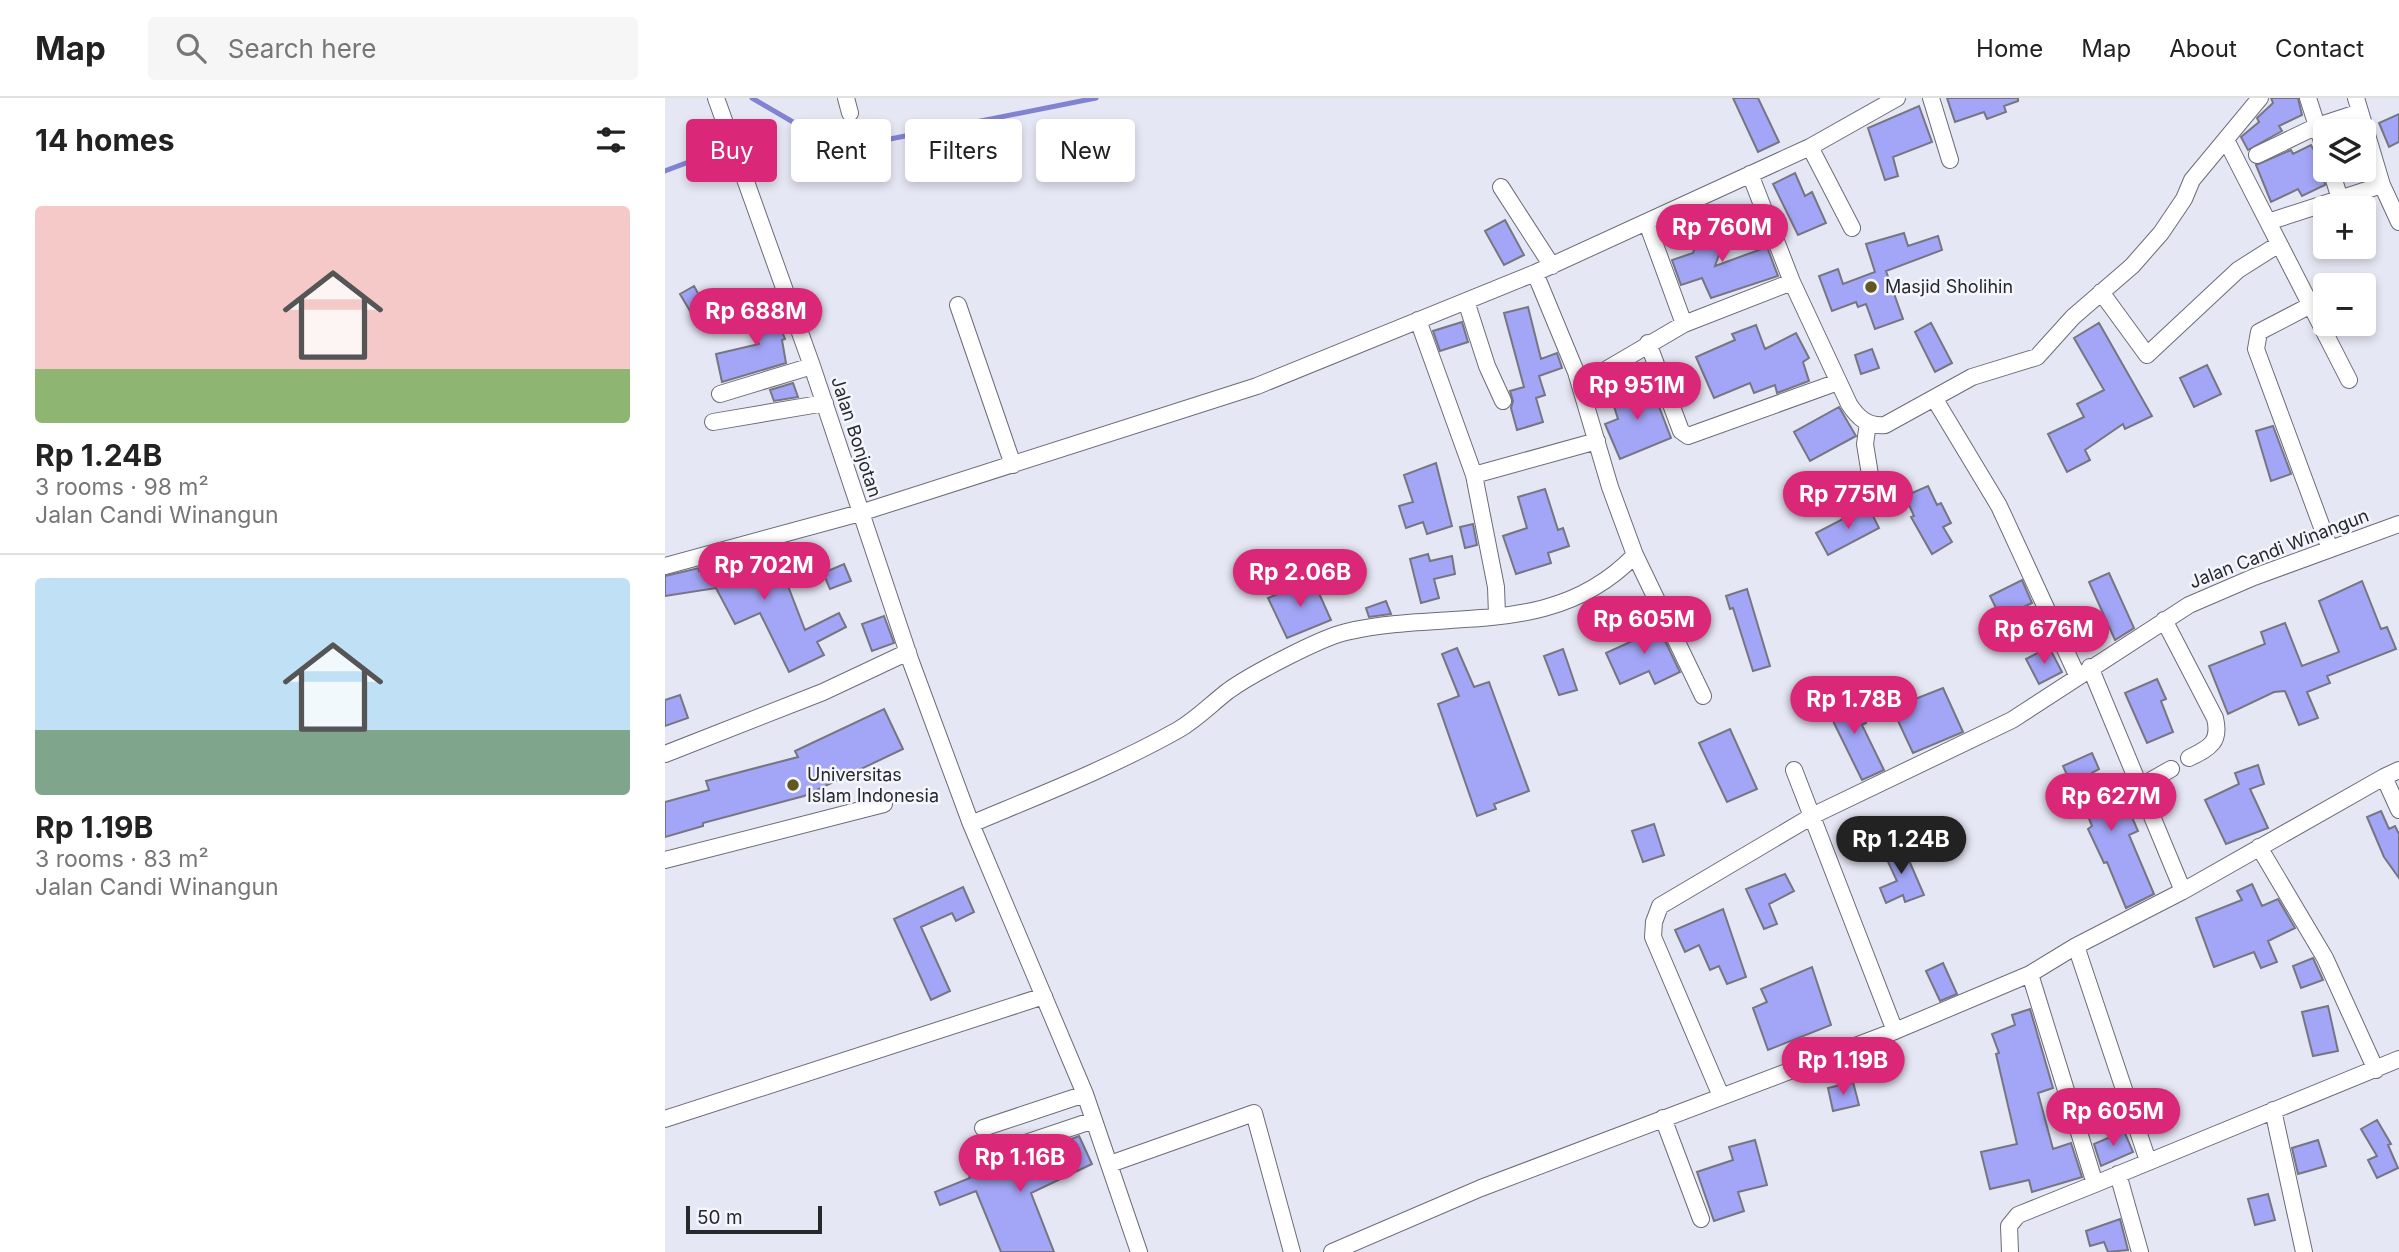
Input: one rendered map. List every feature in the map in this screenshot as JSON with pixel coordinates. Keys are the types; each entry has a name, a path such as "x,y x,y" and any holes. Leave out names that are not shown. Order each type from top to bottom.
{"street":[{"name":"Jalan Bonjotan","path":"716,98 825,403 908,652 971,824 1085,1094 1139,1252"},
{"path":"665,566 860,513 1257,386 1535,274 1810,147 1897,98"},
{"path":"1931,98 1950,160"},
{"path":"1749,174 1792,282 1838,382 1858,417 1868,423 1885,425 1972,377 2005,370 2037,357 2073,317 2132,266 2161,233 2184,199 2192,180 2260,98"},
{"path":"2308,98 2315,119"},
{"path":"2331,119 2358,105 2382,186 2399,222"},
{"path":"2257,155 2313,128"},
{"path":"2226,139 2349,380"},
{"path":"1810,147 1852,228"},
{"path":"2350,196 2382,186"},
{"path":"1501,187 1552,266"},
{"path":"2268,222 2313,208"},
{"path":"1647,223 1684,324"},
{"path":"2101,292 2147,355 2238,271 2279,244"},
{"path":"1535,274 1580,385 1635,555 1703,696"},
{"path":"1580,385 1684,324 1792,282"},
{"path":"1466,301 1487,366 1503,401"},
{"path":"958,305 1013,465"},
{"path":"2311,305 2259,332 2256,349 2330,549"},
{"path":"1418,320 1474,475 1496,587 1497,615"},
{"path":"1648,343 1681,431 1688,436 1838,382"},
{"path":"720,394 812,366"},
{"path":"1934,398 1999,506 2084,671 2141,786 2183,891"},
{"path":"713,422 825,403"},
{"path":"1868,423 1865,444 1872,487"},
{"path":"1474,475 1597,442"},
{"name":"Jalan Candi Winangun","path":"1721,1096 1653,937 1654,922 1660,906 1814,814 2012,720 2164,620 2222,591 2399,524"},
{"path":"971,824 1066,784 1177,730 1248,677 1344,632 1414,623 1476,621 1497,615 1530,612 1571,599 1615,576 1635,555"},
{"path":"2164,620 2215,718 2218,731 2217,739 2211,747 2189,758"},
{"path":"665,754 823,692 908,652"},
{"path":"2141,786 2171,769"},
{"path":"1794,770 1814,814 1895,1031"},
{"path":"1332,1252 1400,1221 1895,1031 2030,974 2076,946 2183,891 2399,770"},
{"path":"2384,777 2399,810"},
{"path":"665,860 884,804"},
{"path":"2259,847 2325,958 2376,1070"},
{"path":"2076,946 2148,1161"},
{"path":"2030,974 2095,1184"},
{"path":"665,1119 1044,996"},
{"path":"2010,1252 2009,1226 2018,1215 2399,1059"},
{"path":"983,1128 1085,1094"},
{"path":"2273,1110 2304,1252"},
{"path":"1110,1164 1254,1112 1292,1252"},
{"path":"1663,1118 1701,1219"},
{"path":"990,1155 1094,1120"},
{"path":"2118,1174 2140,1252"}],"building":[{"path":"1733,98 1758,98 1779,142 1758,152"},
{"path":"1947,98 2018,98 2018,101 2004,106 2006,112 1987,119 1984,112 1955,122"},
{"path":"2271,98 2298,98 2302,115 2279,126 2282,131 2248,150 2241,137 2259,122 2257,118 2273,103"},
{"path":"1919,106 1932,142 1893,157 1898,176 1885,180 1868,128"},
{"path":"2399,114 2399,142 2389,147 2379,123"},
{"path":"2311,145 2313,182 2325,182 2325,185 2302,196 2298,189 2271,202 2256,165 2291,150 2293,154"},
{"path":"1795,173 1805,196 1812,192 1826,223 1798,235 1773,184"},
{"path":"1704,218 1729,227 1715,266 1767,247 1778,276 1711,298 1702,278 1681,285 1672,260 1693,253"},
{"path":"1505,220 1524,255 1504,265 1485,231"},
{"path":"1904,233 1908,246 1938,236 1942,250 1886,271 1903,319 1875,329 1866,304 1858,307 1856,302 1832,311 1819,276 1838,269 1843,284 1875,272 1866,244"},
{"path":"694,286 706,308 693,316 680,294"},
{"path":"771,304 785,339 782,340 786,363 722,382 716,354 759,344 747,313"},
{"path":"1528,307 1541,359 1557,353 1562,368 1539,376 1545,395 1536,398 1543,422 1517,430 1510,391 1524,387 1504,313"},
{"path":"1462,322 1468,342 1440,351 1433,331"},
{"path":"1931,323 1952,363 1935,372 1915,332"},
{"path":"2099,323 2152,416 2125,429 2123,424 2085,450 2090,460 2067,472 2048,434 2084,417 2077,404 2104,390 2074,338"},
{"path":"1756,325 1765,349 1796,333 1809,358 1803,362 1809,381 1777,393 1775,385 1754,393 1750,383 1714,398 1696,357 1735,340 1732,334"},
{"path":"1872,349 1879,368 1861,374 1855,355"},
{"path":"2207,365 2221,394 2194,407 2180,378"},
{"path":"793,383 798,397 774,401 770,390"},
{"path":"1650,383 1671,438 1620,459 1605,424 1618,419 1611,397"},
{"path":"1839,407 1856,436 1810,461 1794,432"},
{"path":"2273,426 2291,474 2271,481 2256,431"},
{"path":"1436,463 1452,526 1427,534 1423,522 1406,528 1399,506 1413,502 1404,475"},
{"path":"1928,486 1937,505 1941,503 1951,523 1943,527 1952,542 1932,554 1911,517 1914,516 1905,496"},
{"path":"1545,489 1558,530 1563,528 1569,546 1548,553 1551,563 1516,574 1503,536 1527,528 1518,497"},
{"path":"1868,506 1879,528 1828,555 1816,533"},
{"path":"1473,524 1477,545 1465,548 1460,527"},
{"path":"810,554 817,577 788,586 805,630 839,613 846,627 817,642 824,655 789,672 760,613 735,624 716,588 665,596 665,576 699,568 699,571 733,558 739,570 777,560 778,564"},
{"path":"1428,554 1430,561 1452,556 1455,574 1434,579 1439,598 1421,603 1410,559"},
{"path":"844,564 851,581 830,589 823,573"},
{"path":"2109,573 2134,628 2115,640 2089,582"},
{"path":"1313,580 1331,620 1287,638 1268,598"},
{"path":"2022,580 2032,603 2001,618 1990,596"},
{"path":"2362,581 2381,629 2387,627 2396,649 2327,676 2330,683 2307,692 2318,718 2299,725 2285,691 2274,692 2228,714 2209,666 2265,644 2261,632 2285,623 2302,666 2339,652 2319,601"},
{"path":"1747,589 1770,666 1753,671 1733,608 1730,609 1726,596"},
{"path":"1386,601 1391,614 1369,617 1366,608"},
{"path":"884,616 894,643 872,651 862,624"},
{"path":"1654,618 1680,672 1655,684 1649,671 1620,684 1606,653 1639,638 1634,626"},
{"path":"2049,647 2062,672 2039,684 2026,659"},
{"path":"1457,648 1474,687 1489,682 1529,791 1494,804 1496,809 1477,816 1438,704 1459,696 1442,654"},
{"path":"1563,649 1577,690 1559,695 1544,656"},
{"path":"2157,679 2166,699 2161,701 2173,732 2147,743 2125,693"},
{"path":"1943,688 1963,732 1913,753 1892,708"},
{"path":"1838,689 1846,714 1858,708 1866,723 1862,725 1884,770 1862,780 1834,723 1824,694"},
{"path":"680,695 688,718 665,726 665,700"},
{"path":"884,709 903,749 804,796 703,823 703,826 665,837 665,802 709,790 706,781 798,757 795,751"},
{"path":"1730,729 1757,789 1727,802 1699,743"},
{"path":"2092,753 2099,769 2092,773 2110,815 2128,808 2138,831 2129,835 2154,894 2126,908 2107,862 2104,863 2088,829 2092,826 2077,789 2074,791 2063,766"},
{"path":"2258,765 2264,784 2250,789 2268,828 2226,844 2205,800 2239,784 2235,773"},
{"path":"2381,811 2389,829 2395,826 2399,834 2399,878 2384,857 2367,817"},
{"path":"1654,824 1664,855 1643,862 1632,831"},
{"path":"1901,842 1924,895 1905,902 1903,895 1886,903 1880,888 1897,881 1883,851"},
{"path":"1785,874 1794,891 1769,904 1777,924 1764,929 1746,889"},
{"path":"2252,884 2262,906 2278,899 2295,928 2268,941 2277,962 2261,968 2254,952 2214,967 2196,918 2242,900 2237,891"},
{"path":"963,887 974,912 956,921 952,913 921,927 950,991 931,1000 894,919"},
{"path":"1723,909 1746,977 1727,984 1719,966 1710,970 1699,945 1685,952 1675,930"},
{"path":"2313,958 2323,980 2301,988 2293,966"},
{"path":"1943,963 1957,994 1940,1001 1926,971"},
{"path":"1812,967 1831,1025 1768,1050 1753,1008 1767,1002 1761,989"},
{"path":"2328,1006 2338,1051 2313,1056 2302,1012"},
{"path":"2030,1009 2053,1088 2038,1093 2053,1149 2071,1143 2082,1177 2032,1192 2029,1180 1990,1189 1981,1152 2017,1144 1996,1054 1999,1053 1992,1034 2015,1025 2012,1015"},
{"path":"1853,1082 1859,1105 1833,1111 1828,1088"},
{"path":"2377,1120 2391,1144 2388,1145 2398,1168 2377,1178 2368,1160 2377,1156 2361,1129"},
{"path":"2124,1131 2133,1152 2101,1166 2094,1144"},
{"path":"1079,1136 1092,1164 1031,1193 1054,1252 1001,1252 976,1191 940,1205 935,1192 970,1178 968,1173 1012,1159 1014,1162"},
{"path":"1755,1140 1767,1185 1738,1192 1744,1211 1714,1221 1697,1172 1733,1160 1729,1147"},
{"path":"2318,1140 2326,1166 2298,1174 2292,1148"},
{"path":"2268,1194 2275,1220 2255,1225 2248,1199"},
{"path":"2120,1219 2128,1250 2108,1252 2104,1242 2090,1246 2086,1231"}],"waterway":[{"path":"752,98 822,139 875,142 1096,98"},
{"path":"665,171 686,163"}],"place":[{"name":"Masjid Sholihin","path":"1871,287"},
{"name":"Universitas Islam Indonesia","path":"793,785"}]}
